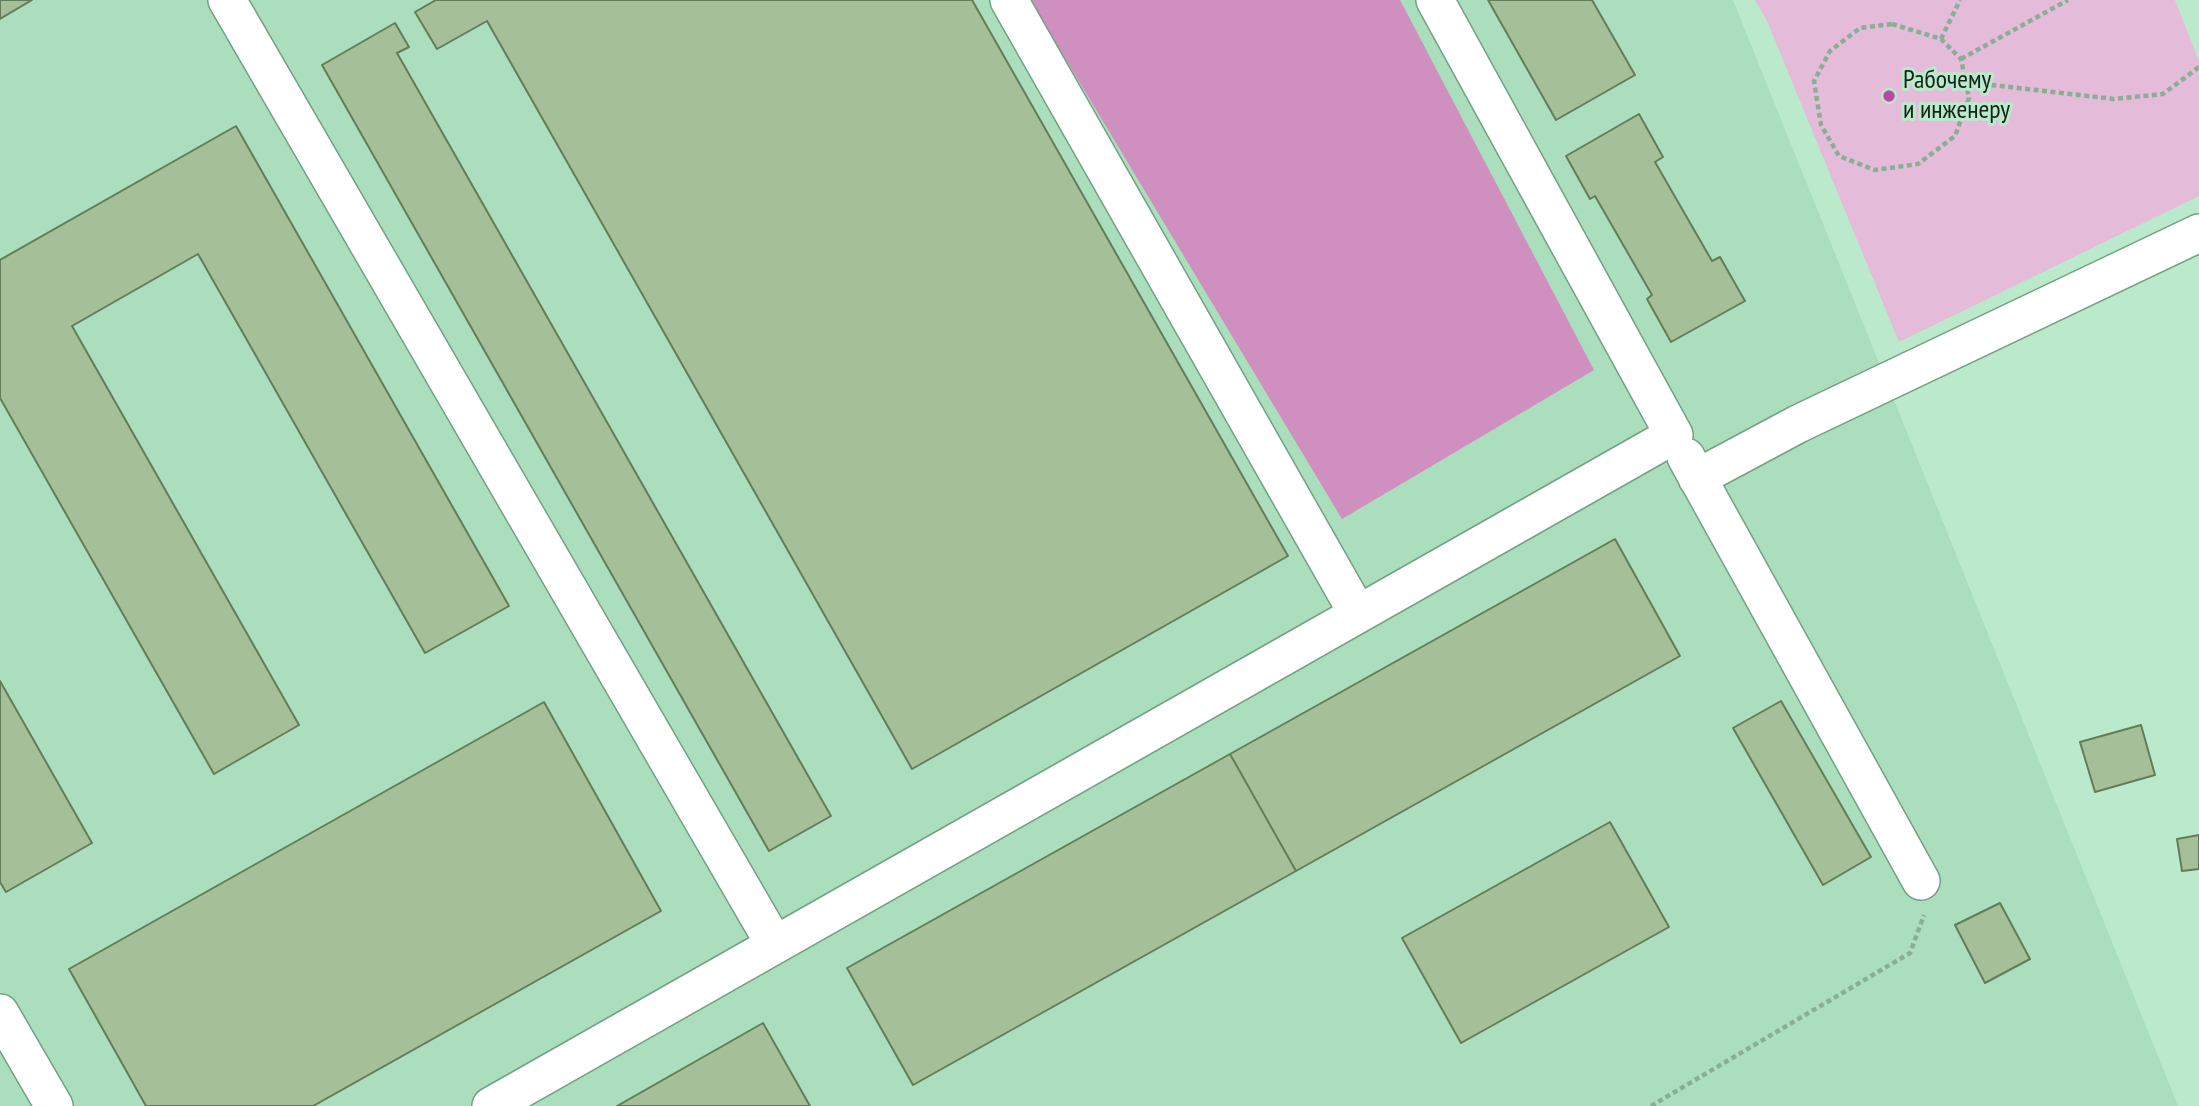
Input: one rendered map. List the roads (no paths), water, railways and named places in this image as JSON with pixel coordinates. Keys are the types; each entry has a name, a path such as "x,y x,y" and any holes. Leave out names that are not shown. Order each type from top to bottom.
{"lane":[{"path":"227,0 775,945"},
{"path":"1009,0 1358,614"},
{"path":"1435,0 1925,892"},
{"path":"1698,478 1798,424 2199,233"},
{"path":"491,1106 1674,435"},
{"path":"0,1013 54,1106"}],"place":[{"name":"Рабочему и инженеру","path":"1889,96"}]}
